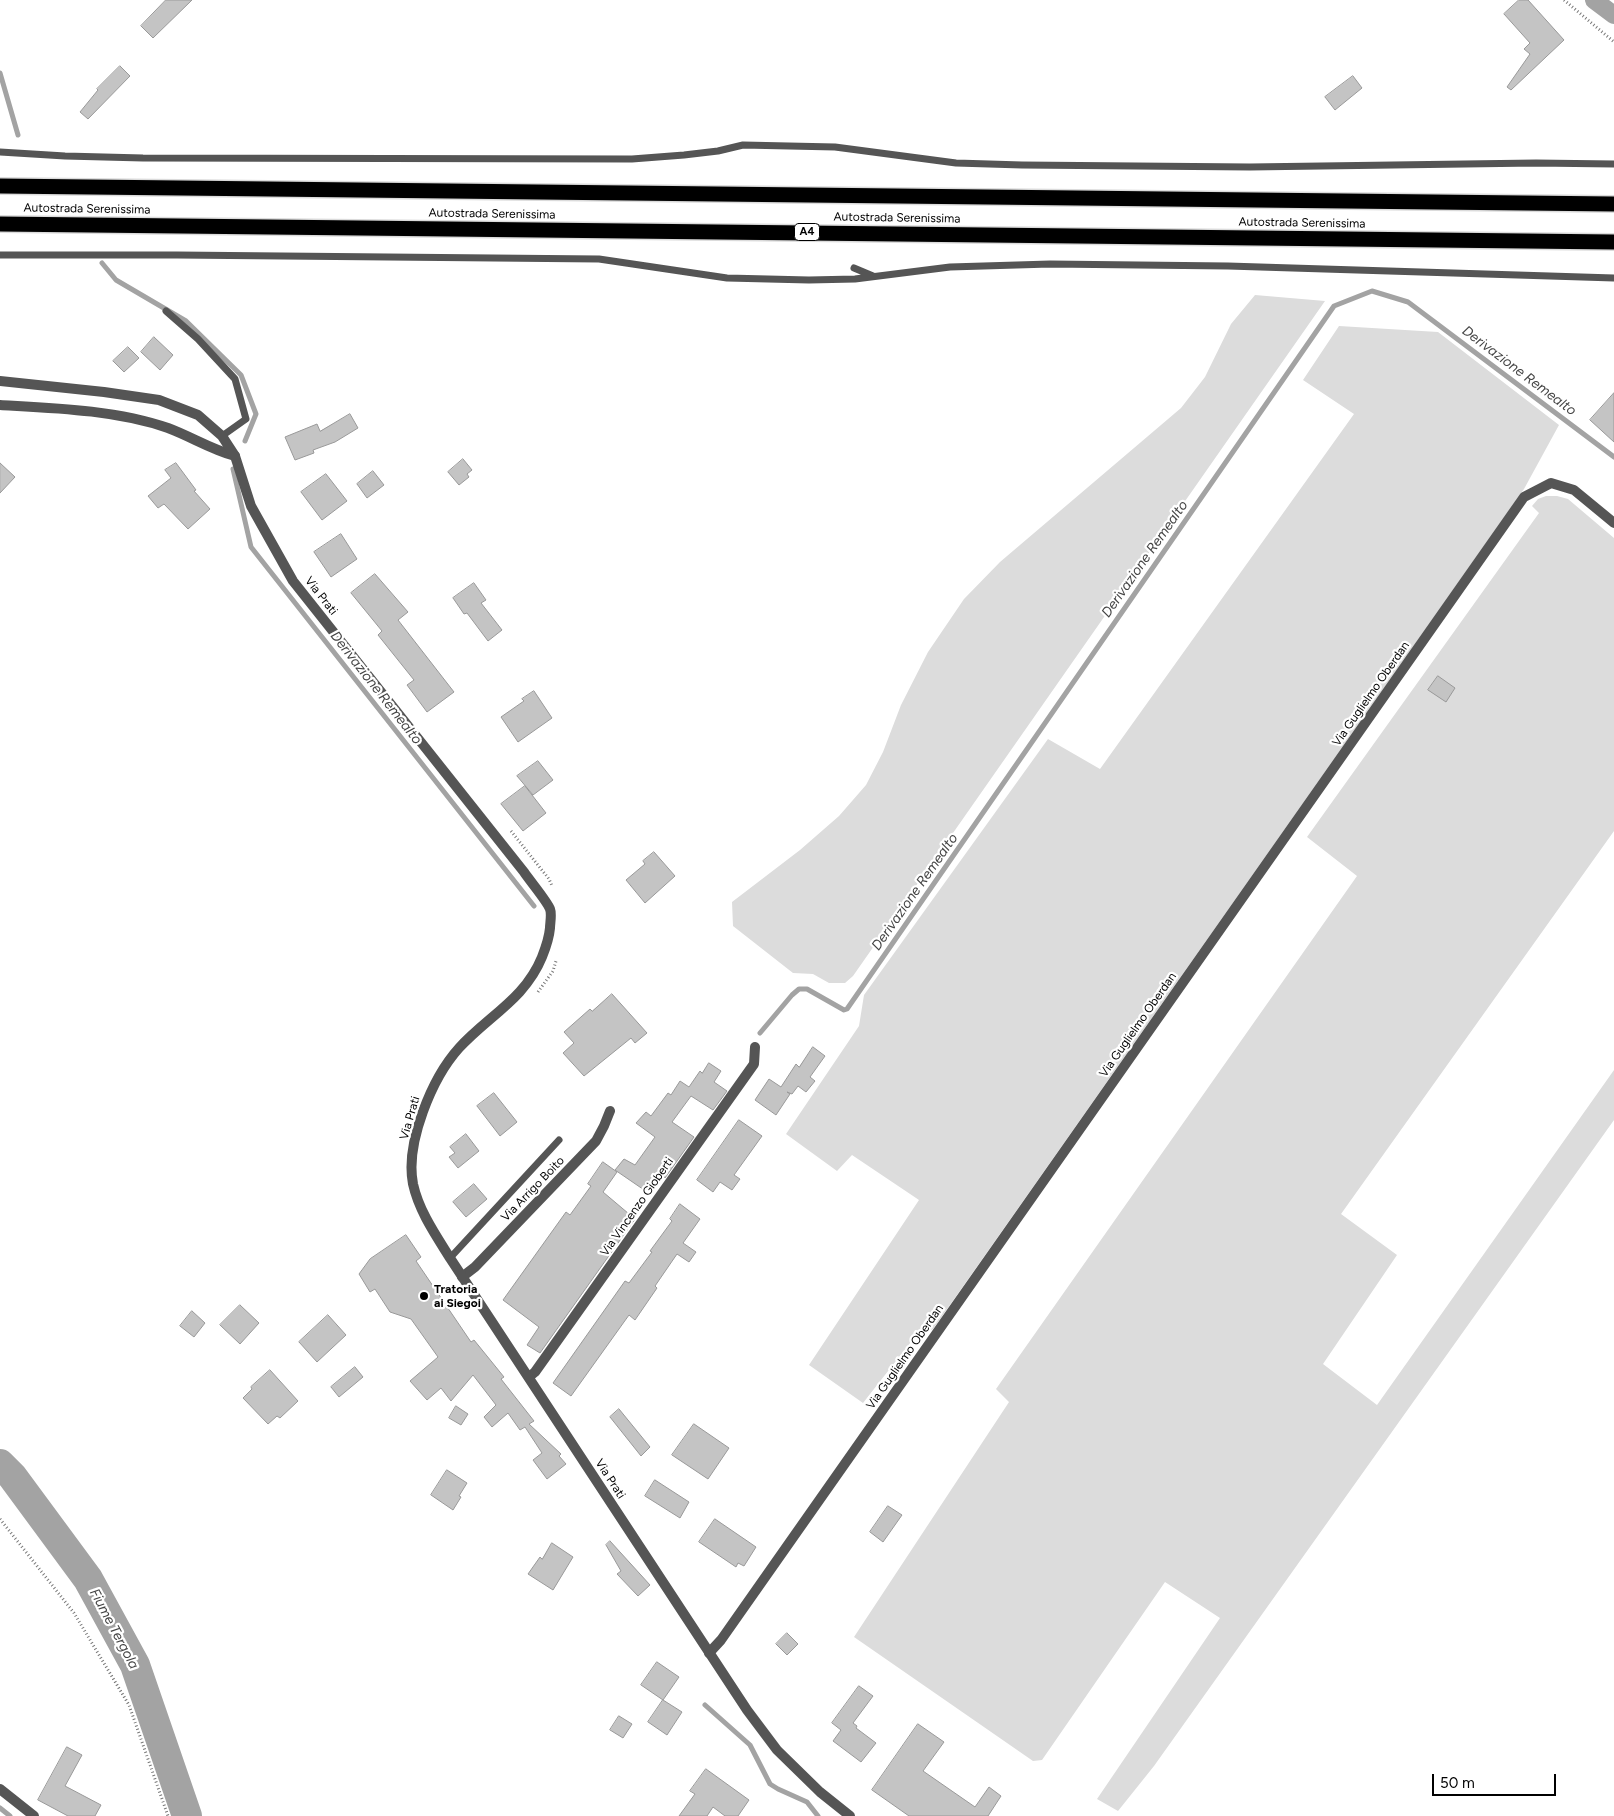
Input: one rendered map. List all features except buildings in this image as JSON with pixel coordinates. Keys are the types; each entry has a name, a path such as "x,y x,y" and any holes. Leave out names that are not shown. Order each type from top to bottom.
{"highway":[{"name":"Autostrada Serenissima","path":"0,186 1614,204"},
{"name":"Autostrada Serenissima","path":"0,224 1614,242"}],"street":[{"name":"Via Prati","path":"0,380 159,400 198,415 222,436 236,456 251,506 294,581 524,872 551,910 549,939 536,972 518,995 460,1047 440,1072 427,1101 418,1129 412,1158 412,1182 418,1203 462,1277 747,1710 777,1750 820,1792 850,1816"},
{"path":"0,405 113,414 168,428 216,451 236,456"},
{"name":"Via Guglielmo Oberdan","path":"709,1653 721,1640 1524,497 1552,483 1574,490 1614,523"},
{"name":"Via Vincenzo Gioberti","path":"529,1377 535,1372 754,1064 755,1047"},
{"name":"Via Arrigo Boito","path":"462,1277 475,1267 596,1142 610,1111"},
{"path":"0,1789 34,1816"}],"lane":[{"path":"0,152 152,158 622,159 684,155 718,151 743,145 836,147 956,163 1022,166 1250,167 1536,163 1614,164"},
{"path":"0,255 599,259 727,278 809,280 855,279 950,267 1154,264 1614,278"},
{"path":"854,268 873,276"},
{"path":"166,312 198,339 235,379 246,419 222,436"},
{"path":"450,1258 558,1140"}],"path":[{"path":"1564,0 1614,42"},
{"path":"505,824 549,879 553,888"},
{"path":"535,995 553,971 558,955"},
{"path":"0,1519 74,1613 129,1706 168,1816"}],"shaded area":[{"path":"1255,295 1325,301 853,976 845,983 829,983 813,974 793,973 733,926 732,902 800,850 839,816 866,785 883,752 901,705 928,652 964,599 1000,562 1181,408 1205,377 1231,324"},
{"path":"1339,326 1438,332 1559,425 1524,489 933,1329 914,1338 863,1403 809,1365 919,1200 852,1155 837,1171 786,1134 859,1026 864,995 1048,739 1100,769 1354,414 1303,380"},
{"path":"1546,496 1568,499 1614,538 1614,831 1341,1214 1397,1255 1323,1364 1377,1405 1614,1070 1614,1120 1154,1766 1118,1811 1097,1799 1220,1618 1165,1582 1042,1760 1033,1761 854,1637 1009,1402 996,1389 1357,876 1307,837 1539,513 1532,506 1538,499"}],"waterway":[{"path":"1594,0 1614,15"},
{"name":"Derivazione Remealto","path":"0,73 18,135"},
{"name":"Derivazione Remealto","path":"102,263 116,280 186,321 241,375 256,414 245,441"},
{"name":"Derivazione Remealto","path":"760,1033 799,989 807,989 844,1010 847,1009 1334,306 1372,291 1408,302 1614,457"},
{"name":"Derivazione Remealto","path":"233,469 251,547 534,906"},
{"name":"Fiume Tergola","path":"0,1464 12,1476 88,1579 135,1665 187,1816"},
{"path":"705,1705 750,1745 770,1784 807,1802 818,1816"},
{"path":"0,1808 10,1816"}],"place":[{"name":"Tratoria ai Siegoi","path":"424,1296"}]}
